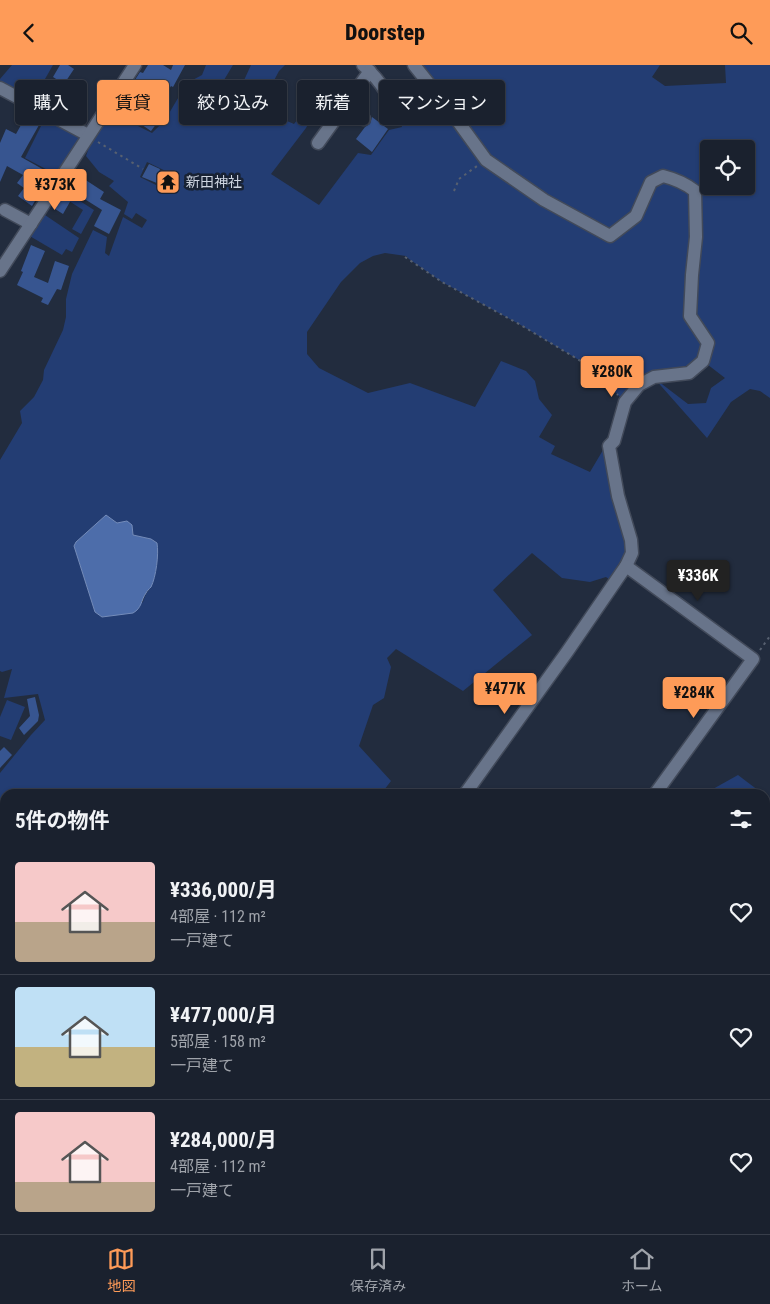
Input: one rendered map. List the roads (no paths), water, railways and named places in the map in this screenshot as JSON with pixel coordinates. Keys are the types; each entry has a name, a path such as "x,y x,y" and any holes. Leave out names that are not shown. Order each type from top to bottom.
{"street":[{"path":"0,271 134,65"},
{"path":"414,65 486,160 544,200 610,236 636,216 651,182 663,176 688,185 695,191 696,237 690,316 708,343 703,361 689,373 654,377 639,385 625,402 614,441 609,446 618,496 631,540 632,553 626,566 567,652 469,789"},
{"path":"359,80 366,68 379,84"},
{"path":"0,88 88,135"},
{"path":"318,143 331,125"},
{"path":"5,210 31,224"},
{"path":"626,566 753,659 660,789"}],"place":[{"name":"新田神社","path":"168,182"}]}
